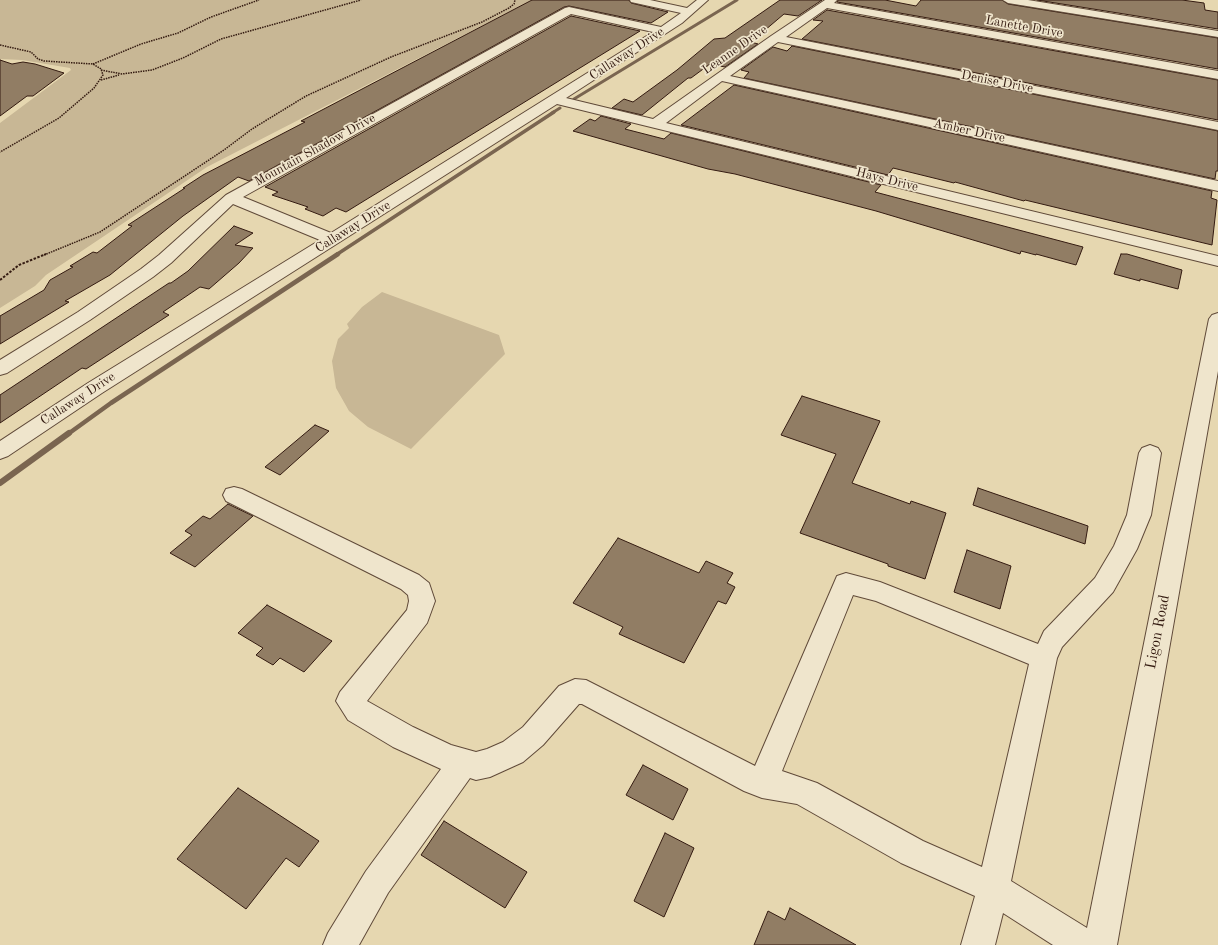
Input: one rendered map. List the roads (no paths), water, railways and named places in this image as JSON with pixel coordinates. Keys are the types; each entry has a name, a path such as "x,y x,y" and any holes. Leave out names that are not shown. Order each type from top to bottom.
{"street":[{"path":"635,0 690,12"},
{"name":"Callaway Drive","path":"0,451 95,388 556,100 663,31 690,12 703,0"},
{"path":"1008,0 1218,34"},
{"name":"Leanne Drive","path":"655,124 775,38 829,3"},
{"name":"Lanette Drive","path":"829,3 1218,75"},
{"name":"Mountain Shadow Drive","path":"0,370 103,304 147,273 165,259 231,198 569,10 663,31"},
{"name":"Denise Drive","path":"775,38 1218,126"},
{"name":"Amber Drive","path":"720,77 1218,186"},
{"name":"Hays Drive","path":"556,100 1218,261"},
{"path":"231,198 333,239"},
{"name":"Ligon Road","path":"1100,945 1218,319"},
{"path":"978,945 993,888 1044,658 1053,639 1104,585 1125,549 1139,515 1150,453"},
{"path":"234,495 410,582 420,590 422,601 418,615 350,701 358,711 402,737 448,758 476,766 490,763 513,752 532,736 569,695 575,691 586,692 754,781 790,787 806,793 912,852 993,888 1084,945"},
{"path":"762,783 846,583 880,592 1044,658"},
{"path":"340,945 377,882 464,762"}],"waterway":[{"path":"574,99 737,0"},
{"path":"552,113 560,108"},
{"path":"336,255 554,112"},
{"path":"68,434 111,403 338,254"},
{"path":"0,483 69,433"}]}
